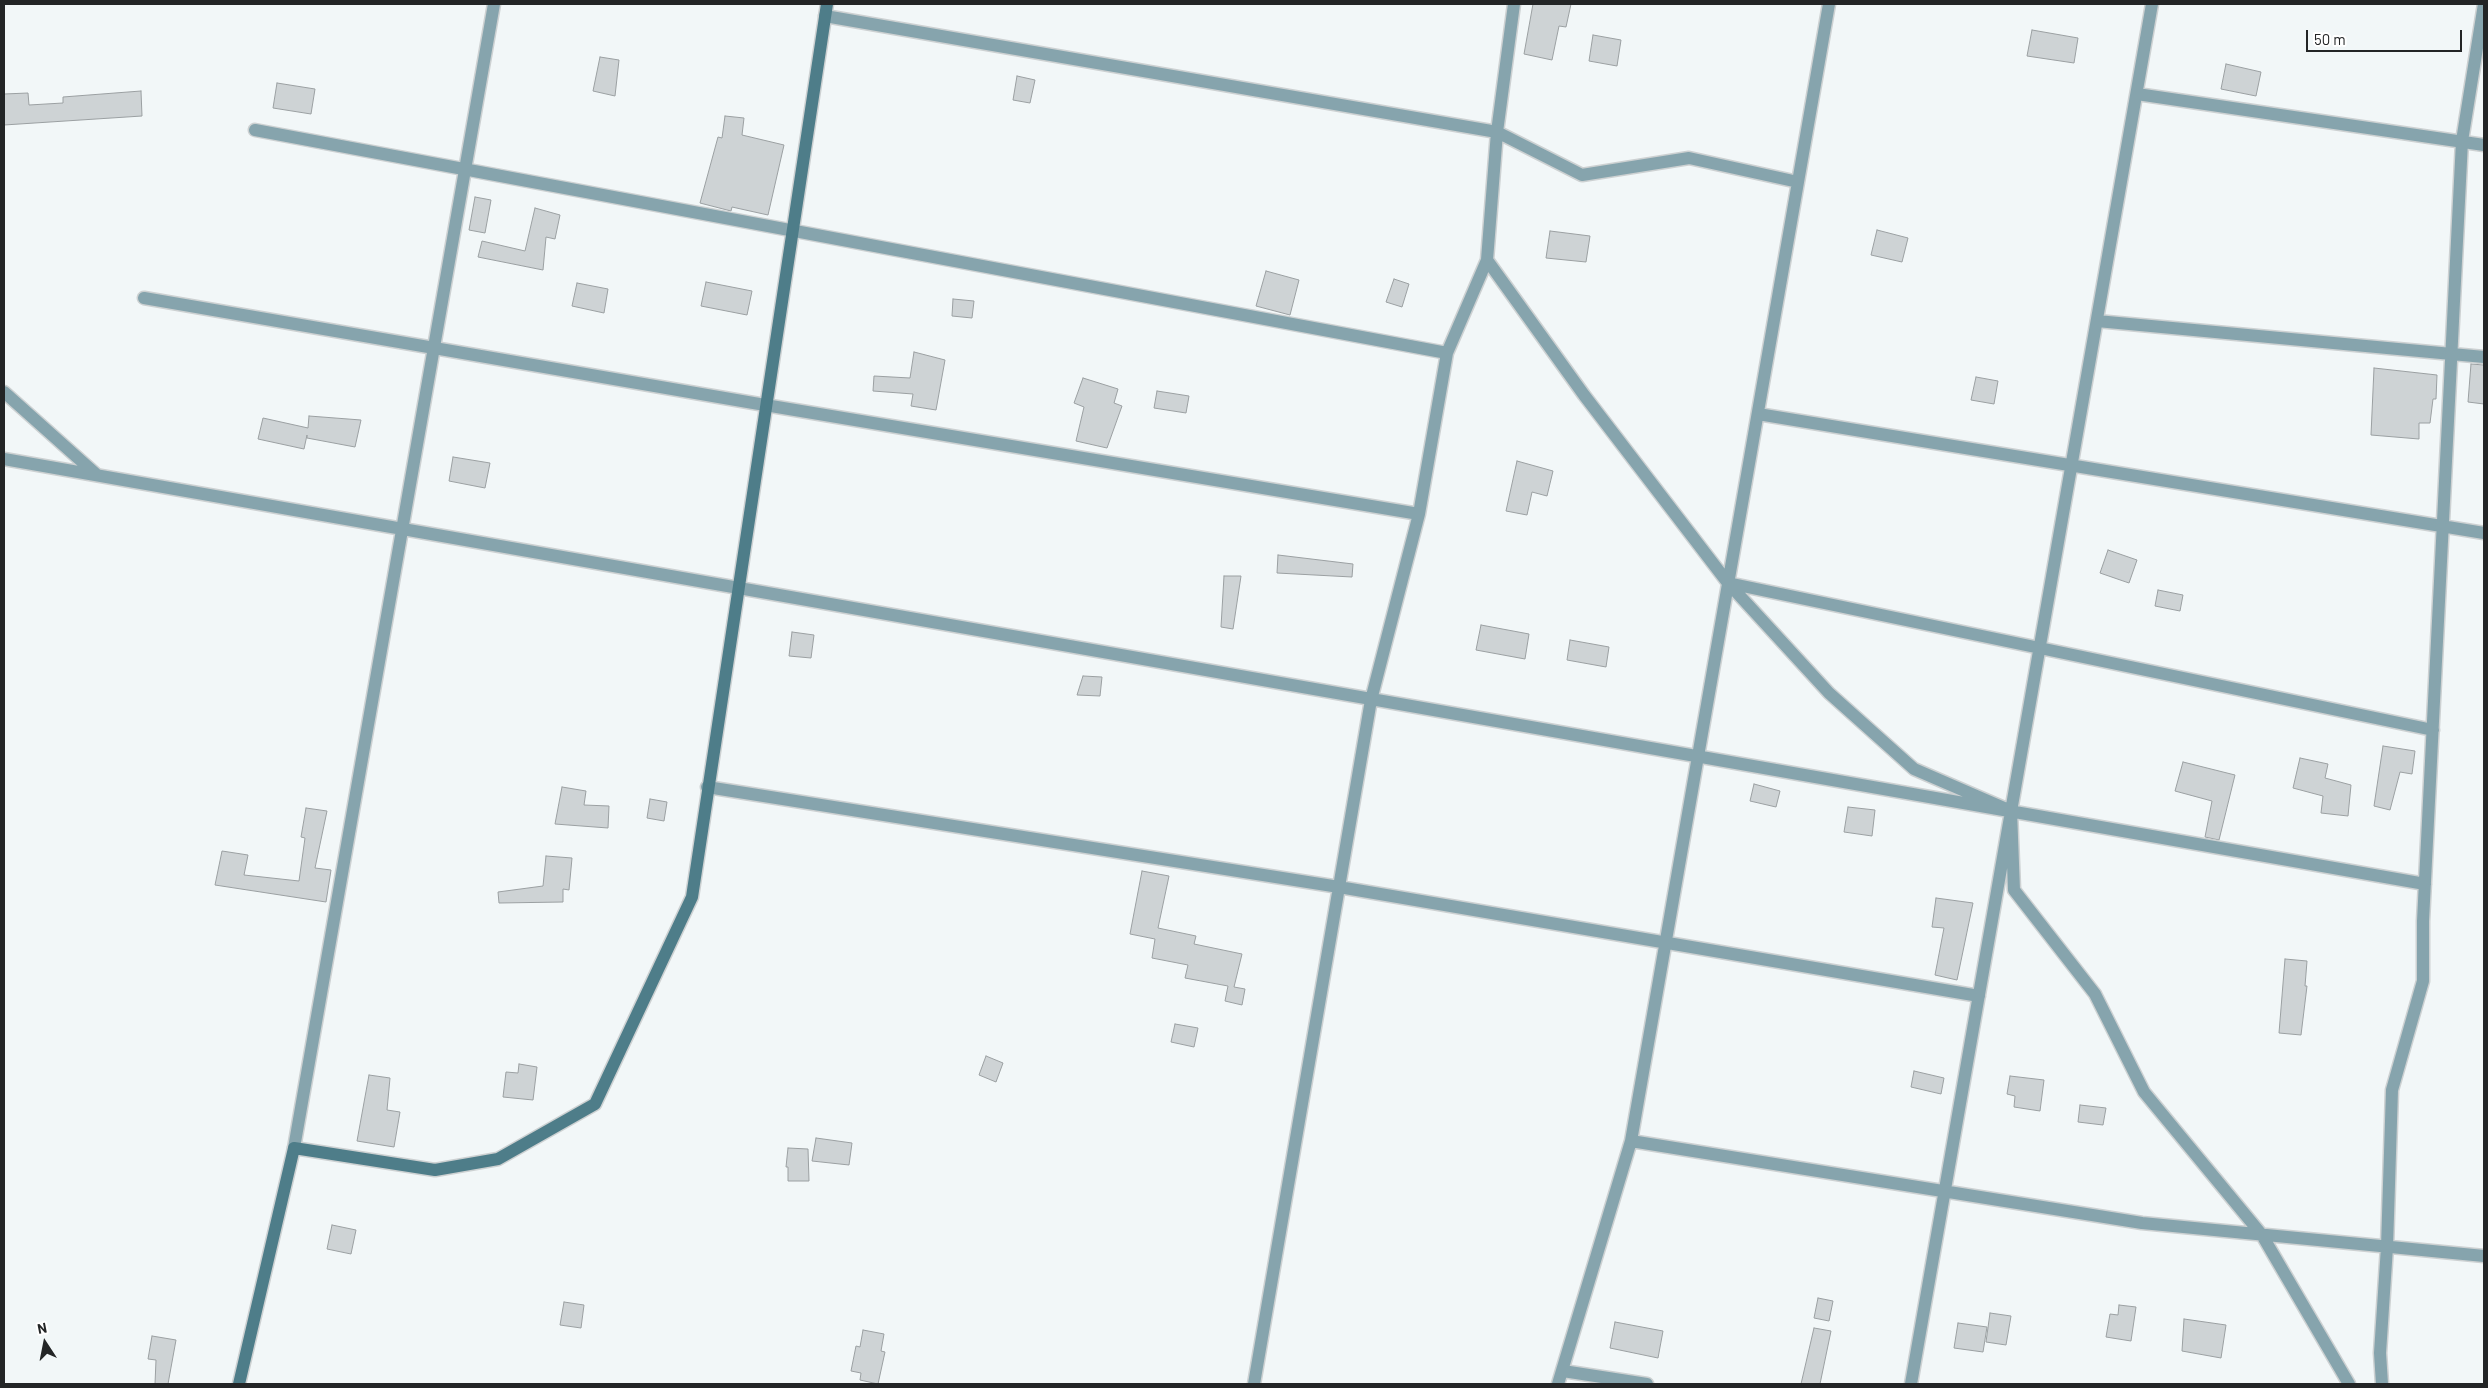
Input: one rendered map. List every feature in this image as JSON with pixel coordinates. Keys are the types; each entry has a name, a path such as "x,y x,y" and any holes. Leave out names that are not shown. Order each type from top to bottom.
{"street":[{"path":"240,1384 294,1148 494,4"},
{"path":"1254,1384 1371,700 1419,514 1447,353 1486,260 1497,132 1514,4"},
{"path":"1558,1384 1632,1141 1829,4"},
{"path":"1911,1384 2152,4"},
{"path":"2382,1384 2380,1354 2388,1247 2392,1090 2423,981 2425,884 2462,141 2484,4"},
{"path":"294,1148 435,1170 498,1159 595,1104 692,897 737,588 826,10 1497,132 1582,175 1688,158 1798,182"},
{"path":"2136,94 2484,144"},
{"path":"255,130 792,232 1447,353"},
{"path":"1486,260 1584,395 1728,583 1829,693 1914,769 2011,811"},
{"path":"144,298 765,405 1419,514"},
{"path":"2097,321 2484,357"},
{"path":"4,392 98,475"},
{"path":"1758,414 2484,533"},
{"path":"4,459 2425,884"},
{"path":"1728,583 2433,730"},
{"path":"707,787 1339,888 1979,996"},
{"path":"2011,811 2014,890 2095,994 2144,1092 2262,1235 2350,1384"},
{"path":"1632,1141 2142,1223 2484,1256"},
{"path":"1563,1371 1647,1384"}],"building":[{"path":"1533,4 1571,4 1566,27 1559,26 1552,60 1524,54"},
{"path":"2032,30 2078,38 2074,63 2027,56"},
{"path":"1593,35 1621,40 1617,66 1589,61"},
{"path":"600,57 619,60 615,96 593,91"},
{"path":"2226,64 2261,72 2256,96 2221,89"},
{"path":"1017,76 1035,80 1030,103 1013,100"},
{"path":"277,83 315,89 311,114 273,108"},
{"path":"141,91 142,116 4,125 4,94 28,93 29,105 63,103 63,97"},
{"path":"725,116 744,118 742,135 784,145 768,215 732,207 731,211 700,203 718,137 722,138"},
{"path":"475,197 491,200 485,233 469,230"},
{"path":"535,208 560,215 555,239 546,237 543,270 478,257 482,241 525,251"},
{"path":"1877,230 1908,238 1902,262 1871,255"},
{"path":"1550,231 1590,236 1586,262 1546,258"},
{"path":"1266,271 1299,280 1290,315 1256,306"},
{"path":"1394,279 1409,284 1402,307 1386,302"},
{"path":"706,282 752,291 747,315 701,306"},
{"path":"577,283 608,289 604,313 572,306"},
{"path":"953,299 974,301 972,318 952,316"},
{"path":"914,352 945,360 936,410 911,406 913,394 873,391 874,376 910,378"},
{"path":"2471,364 2484,365 2484,404 2468,402"},
{"path":"2374,368 2437,375 2436,399 2433,399 2430,423 2419,423 2419,439 2371,435"},
{"path":"1976,377 1998,381 1994,404 1971,400"},
{"path":"1083,378 1118,389 1114,403 1122,406 1107,448 1076,441 1084,407 1074,403"},
{"path":"1157,391 1189,396 1186,413 1154,408"},
{"path":"309,416 361,420 355,447 307,438 307,435 304,449 258,439 263,418 308,428"},
{"path":"453,457 490,463 485,488 449,481"},
{"path":"1517,461 1553,471 1547,496 1532,492 1527,515 1506,511"},
{"path":"2108,550 2137,560 2129,583 2100,573"},
{"path":"1278,555 1353,564 1352,577 1277,573"},
{"path":"1224,576 1241,576 1233,629 1221,627"},
{"path":"2158,590 2183,595 2180,611 2155,606"},
{"path":"1481,625 1529,634 1525,659 1476,650"},
{"path":"792,632 814,635 811,658 789,656"},
{"path":"1570,640 1609,647 1606,667 1567,660"},
{"path":"1083,676 1102,677 1100,696 1077,695"},
{"path":"2383,746 2415,751 2412,774 2400,772 2390,810 2374,806"},
{"path":"2300,758 2328,764 2325,778 2351,785 2348,816 2321,813 2323,796 2293,788"},
{"path":"2183,762 2235,775 2219,840 2205,837 2212,801 2175,791"},
{"path":"1754,784 1780,791 1776,807 1750,801"},
{"path":"562,787 586,791 584,805 609,806 608,828 555,824"},
{"path":"650,799 667,802 664,821 647,818"},
{"path":"1848,807 1875,810 1872,836 1844,832"},
{"path":"306,808 327,811 315,868 331,870 326,902 215,885 222,851 248,855 244,875 299,881 305,838 301,837"},
{"path":"546,856 572,858 569,890 563,889 563,902 499,903 498,892 543,886"},
{"path":"1142,871 1169,876 1158,928 1196,936 1194,944 1242,954 1234,987 1245,989 1242,1005 1225,1001 1228,986 1185,978 1188,965 1152,958 1155,939 1130,934"},
{"path":"1936,898 1973,903 1957,980 1935,975 1944,928 1932,927"},
{"path":"2285,959 2307,961 2305,986 2307,986 2301,1035 2279,1033"},
{"path":"1175,1024 1198,1028 1194,1047 1171,1042"},
{"path":"986,1056 1003,1063 996,1082 979,1075"},
{"path":"519,1064 537,1067 533,1100 503,1097 506,1072 518,1073"},
{"path":"1914,1071 1944,1078 1941,1094 1911,1087"},
{"path":"369,1075 390,1078 387,1110 400,1112 394,1147 357,1141"},
{"path":"2010,1076 2044,1080 2040,1111 2014,1107 2015,1096 2007,1094"},
{"path":"2080,1105 2106,1108 2103,1125 2078,1122"},
{"path":"816,1138 852,1143 849,1165 812,1161"},
{"path":"788,1148 808,1149 809,1181 788,1181 788,1167 786,1167"},
{"path":"332,1225 356,1230 351,1254 327,1249"},
{"path":"1818,1298 1833,1301 1829,1321 1814,1318"},
{"path":"564,1302 584,1305 581,1328 560,1325"},
{"path":"2119,1305 2136,1307 2131,1341 2106,1337 2110,1314 2118,1315"},
{"path":"1990,1313 2011,1316 2006,1345 1986,1342"},
{"path":"2184,1319 2226,1325 2221,1358 2182,1351"},
{"path":"1615,1322 1663,1331 1658,1358 1610,1348"},
{"path":"1958,1323 1987,1327 1983,1352 1954,1348"},
{"path":"1814,1328 1831,1331 1820,1384 1801,1384"},
{"path":"863,1330 884,1334 881,1351 885,1352 878,1384 860,1380 861,1373 851,1371 856,1346 860,1347"},
{"path":"152,1336 176,1340 168,1384 155,1384 156,1360 148,1359"}]}
